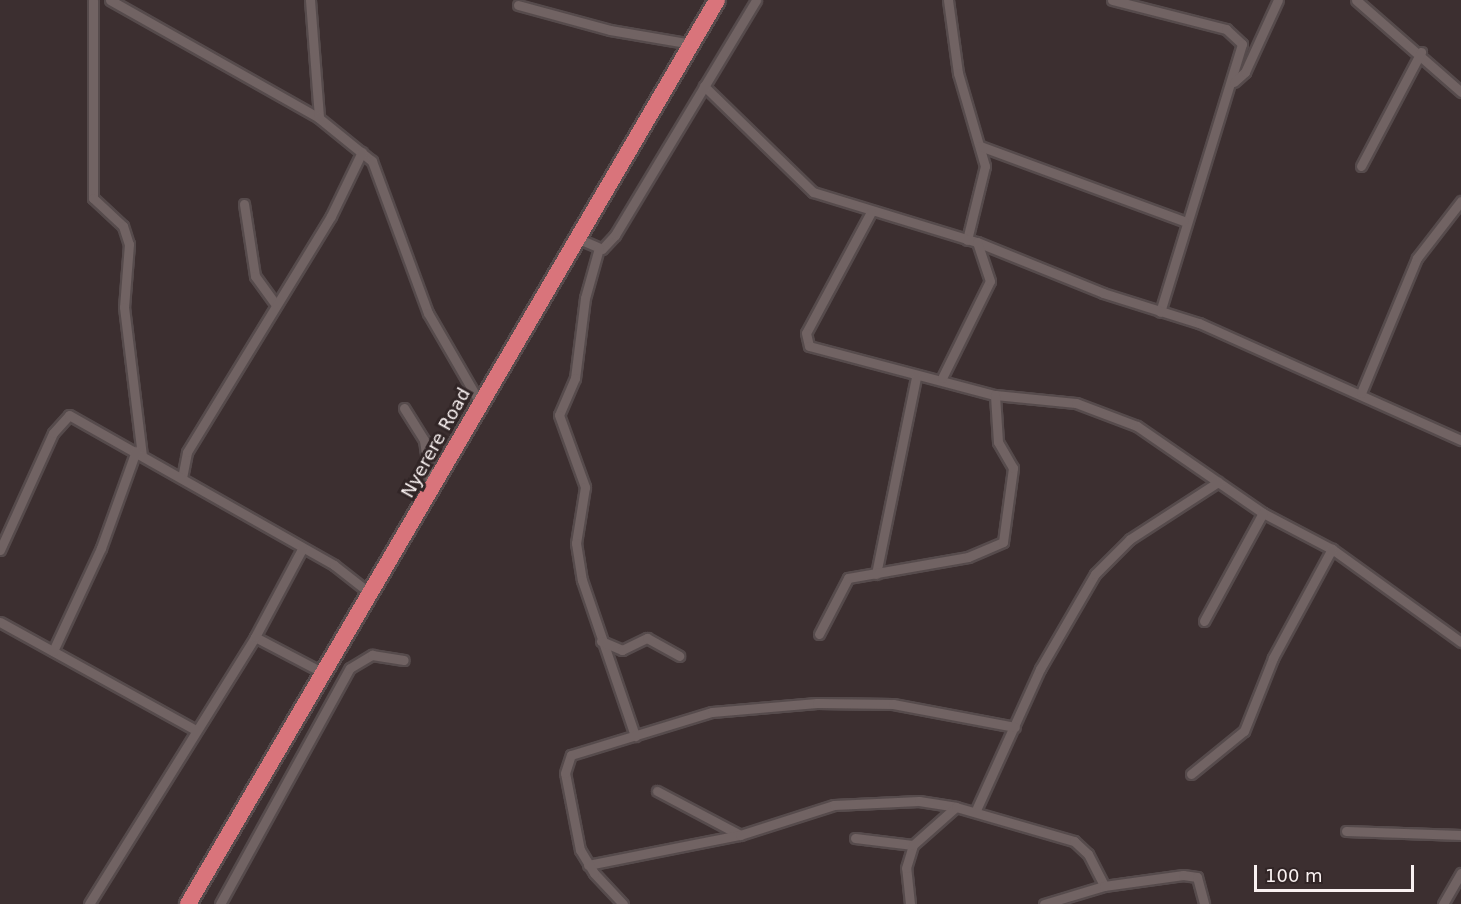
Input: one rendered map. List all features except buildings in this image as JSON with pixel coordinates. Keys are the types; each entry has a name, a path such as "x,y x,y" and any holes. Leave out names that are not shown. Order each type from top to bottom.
{"highway":[{"name":"Nyerere Road","path":"188,904 324,672 373,596 480,403 579,239 717,0"}],"street":[{"path":"53,651 101,548 139,453 124,307 129,244 123,226 93,198 93,0"},
{"path":"110,0 319,118 372,161 428,313 480,403"},
{"path":"310,0 319,118"},
{"path":"635,736 601,641 576,543 585,487 559,415 575,378 585,298 599,249 615,235 756,0"},
{"path":"942,378 990,281 972,241 984,186 980,146 958,73 948,0"},
{"path":"1112,0 1238,37 1243,52 1184,221 1160,312"},
{"path":"1232,84 1245,72 1278,0"},
{"path":"1356,0 1421,52 1461,92"},
{"path":"518,5 610,30 692,44"},
{"path":"1361,166 1421,52"},
{"path":"704,86 813,192 871,212 972,241 1160,312 1361,393 1461,440"},
{"path":"980,146 1184,221"},
{"path":"182,478 187,452 275,304 331,216 362,152"},
{"path":"1361,393 1418,258 1461,201"},
{"path":"244,204 255,276 275,304"},
{"path":"871,212 806,342 916,376 942,378 995,395 1046,397 1100,410 1137,426 1263,513 1332,549 1461,642"},
{"path":"579,239 599,249"},
{"path":"876,574 916,376"},
{"path":"819,634 843,583 876,574 968,557 1003,542 1013,468 998,442 995,395"},
{"path":"404,408 424,440 431,490"},
{"path":"0,550 66,415 182,478 302,549 373,596"},
{"path":"976,810 1062,629 1110,556 1218,482"},
{"path":"1204,621 1263,513"},
{"path":"89,904 255,637 302,549"},
{"path":"1191,774 1244,731 1272,658 1332,549"},
{"path":"0,622 196,730"},
{"path":"255,637 324,672"},
{"path":"601,641 622,650 647,638 680,656"},
{"path":"220,904 350,668 372,655 404,660"},
{"path":"623,904 588,865 568,802 568,761 571,755 712,712 817,703 893,704 1015,727"},
{"path":"657,791 740,835"},
{"path":"588,865 740,835 834,805 919,801 976,810 1074,841 1088,854 1104,886"},
{"path":"910,904 906,868 913,845 956,807"},
{"path":"1346,831 1461,835"},
{"path":"855,838 913,845"},
{"path":"1443,904 1461,873"},
{"path":"1044,904 1104,886 1194,875 1204,904"}]}
